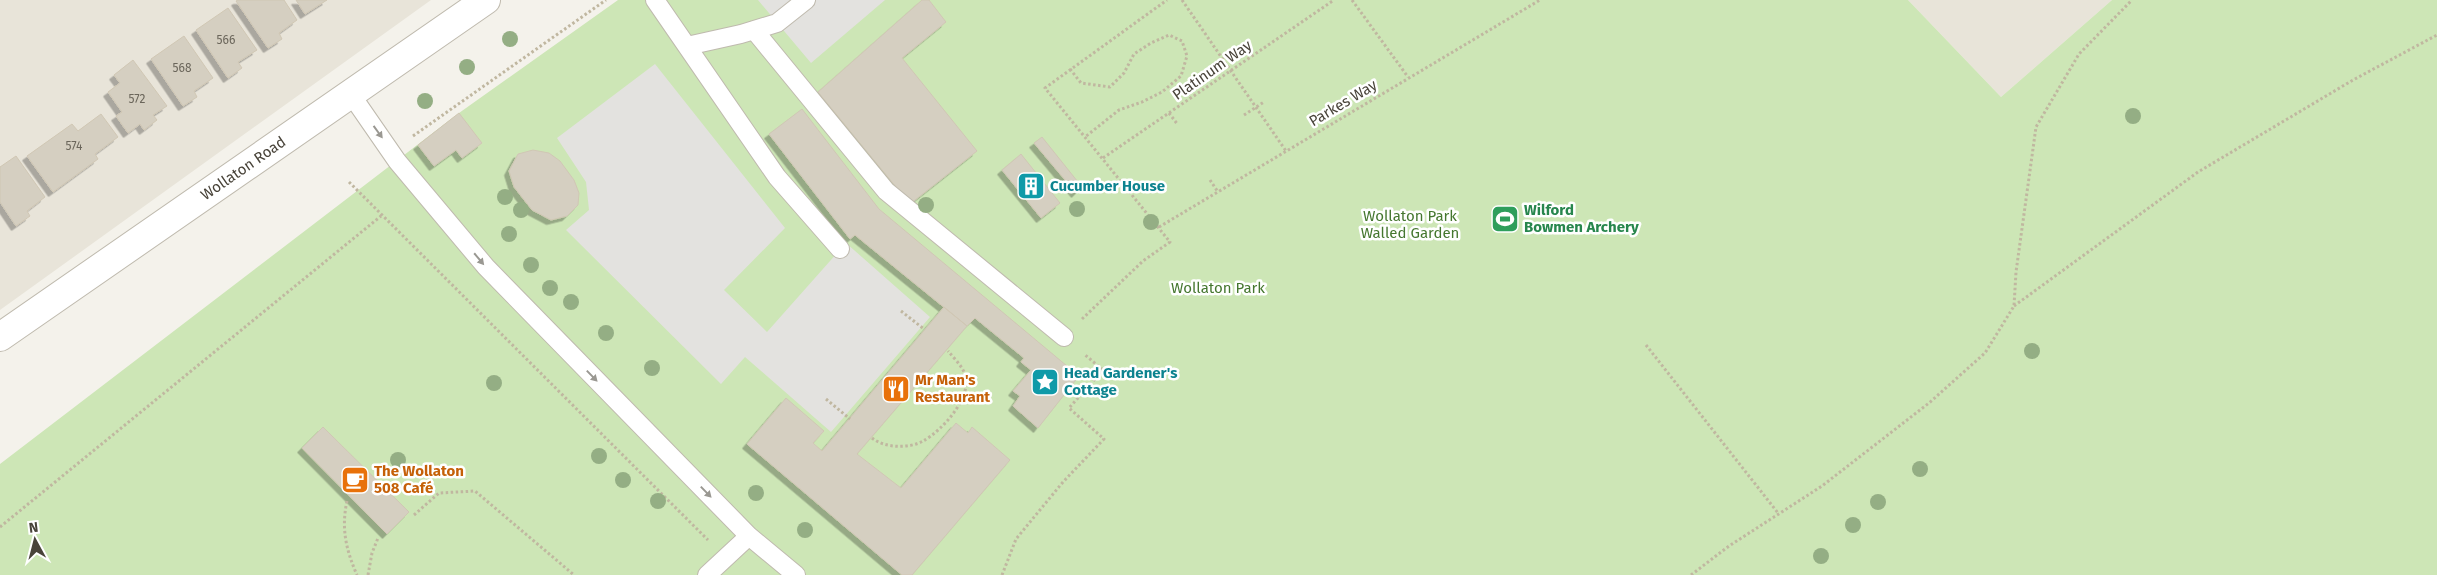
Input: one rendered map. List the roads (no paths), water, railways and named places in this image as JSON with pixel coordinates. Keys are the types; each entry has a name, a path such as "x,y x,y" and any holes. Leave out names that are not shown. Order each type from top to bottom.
{"street":[{"name":"Wollaton Road","path":"0,337 486,0"}],"lane":[{"path":"655,0 777,177 840,249"},
{"path":"688,46 777,23 806,0"},
{"path":"754,30 886,191 1064,337"},
{"path":"350,93 398,161 486,267 749,536 796,575"},
{"path":"707,575 749,536"}],"place":[{"name":"Cucumber House","path":"1031,186"},
{"name":"Wilford Bowmen Archery","path":"1505,219"},
{"name":"Head Gardener's Cottage","path":"1045,382"},
{"name":"Mr Man's Restaurant","path":"896,389"},
{"name":"The Wollaton 508 Café","path":"355,480"}],"park label":[{"name":"Wollaton Park Walled Garden","path":"1410,224"},
{"name":"Wollaton Park","path":"1218,288"}]}
